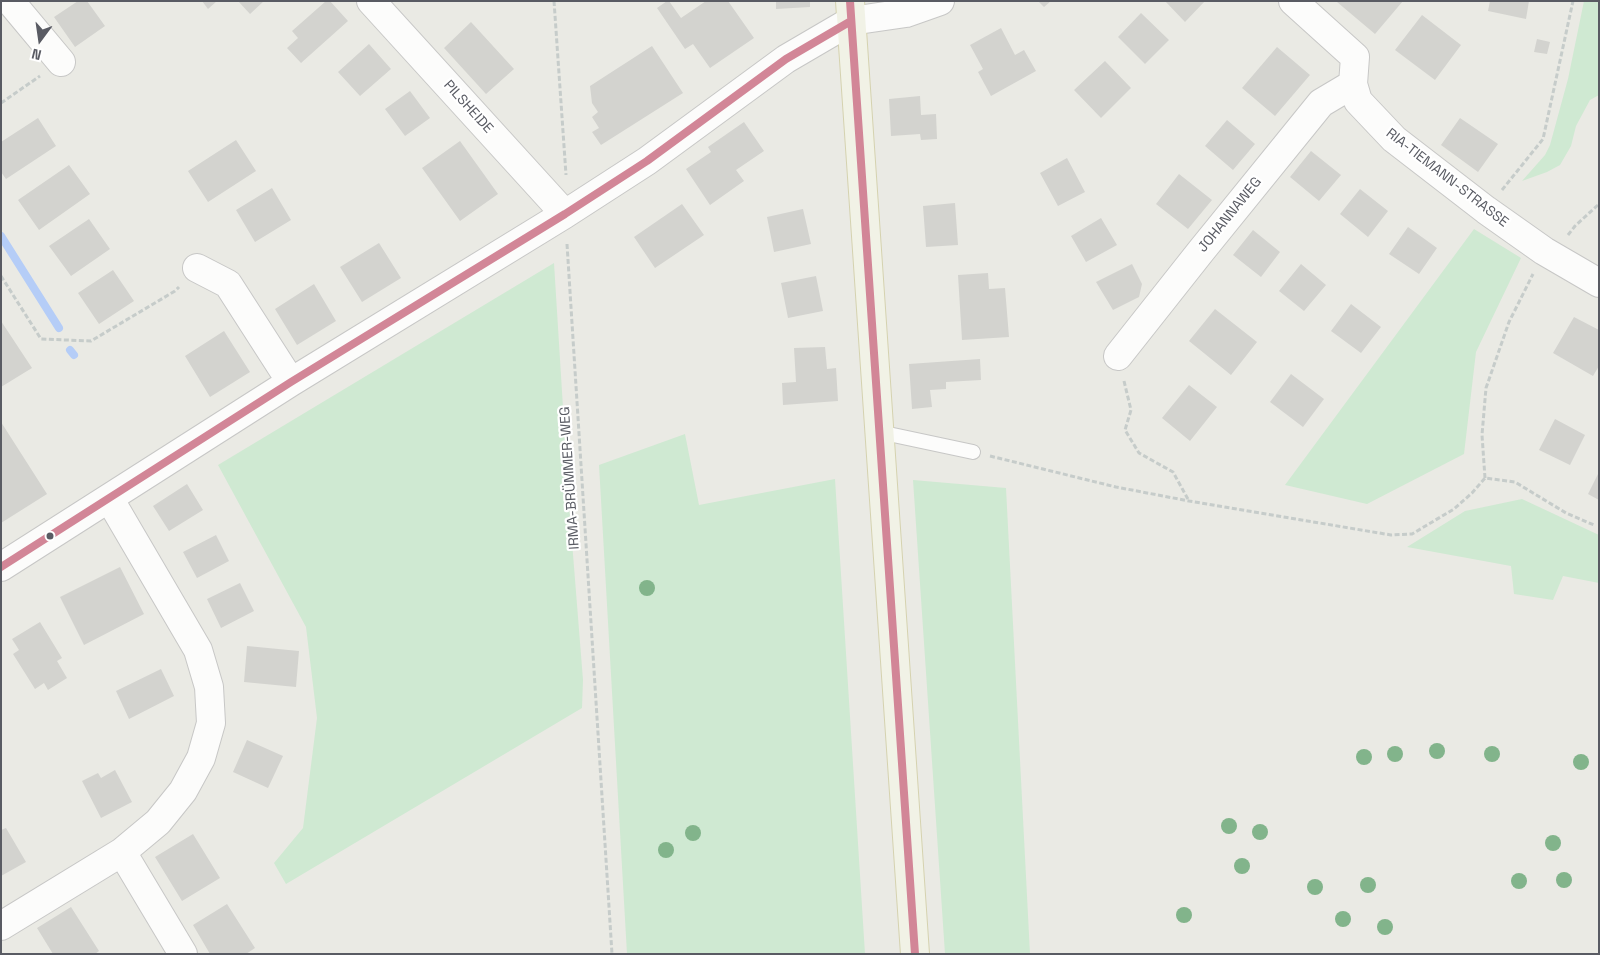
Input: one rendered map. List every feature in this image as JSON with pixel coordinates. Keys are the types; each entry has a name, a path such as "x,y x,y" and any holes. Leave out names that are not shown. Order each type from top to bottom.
{"main road":[{"path":"851,11 915,954"}],"street":[{"path":"10,1 61,62"},
{"name":"PILSHEIDE","path":"371,1 565,214"},
{"path":"1,567 292,382 565,214 647,161 851,11 906,13 940,1"},
{"name":"RIA-TIEMANN-STRASSE","path":"1294,1 1355,57 1353,84 1358,100 1394,139 1486,210 1548,253 1599,283"},
{"name":"JOHANNAWEG","path":"1118,356 1321,103 1353,84"},
{"path":"197,268 228,284 292,382"},
{"path":"1,926 122,852 158,822 183,791 201,758 211,723 209,687 198,650 109,498"},
{"path":"122,852 183,954"}],"lane":[{"path":"879,432 973,452"}],"path":[{"name":"IRMA-BRÜMMER-WEG","path":"554,1 566,175 565,214 612,954"},
{"path":"1486,210 1543,139 1573,1"},
{"path":"1,103 61,62"},
{"path":"973,452 1116,487 1189,501 1382,534 1412,534 1454,509 1486,478 1482,435 1486,388 1509,322 1548,253 1599,204"},
{"path":"1,276 41,339 91,341 175,291 197,268"},
{"path":"1118,356 1131,410 1125,430 1139,454 1173,472 1189,501"},
{"path":"1486,478 1514,482 1566,513 1594,525"}],"green space":[{"path":"1584,1 1599,1 1599,95 1590,100 1576,126 1571,146 1560,165 1522,181 1545,155 1550,145 1568,79"},
{"path":"1474,229 1521,258 1476,352 1464,454 1367,504 1285,485"},
{"path":"554,263 569,504 583,680 582,708 286,884 274,863 303,828 317,718 306,627 218,465"},
{"path":"685,434 699,505 835,479 865,954 627,954 599,465"},
{"path":"913,480 1006,488 1030,954 945,954"},
{"path":"1522,499 1599,535 1599,583 1563,576 1553,600 1514,594 1511,566 1407,547 1465,511"}],"building":[{"path":"78,1 87,1 105,26 75,47 54,17"},
{"path":"202,1 217,1 208,9"},
{"path":"238,1 264,1 250,14"},
{"path":"326,1 330,1 348,21 301,63 287,48 298,38 292,31"},
{"path":"669,1 681,18 706,1 728,1 754,38 710,68 693,44 685,49 657,8"},
{"path":"776,1 810,1 810,7 776,9"},
{"path":"1038,1 1051,1 1044,7"},
{"path":"1165,1 1205,1 1185,22"},
{"path":"1338,1 1403,1 1375,34"},
{"path":"1490,1 1529,1 1526,19 1488,11"},
{"path":"1141,13 1169,40 1145,64 1118,37"},
{"path":"1422,15 1461,45 1435,80 1395,50"},
{"path":"471,22 514,69 486,94 444,48"},
{"path":"1001,28 1015,55 1024,50 1036,71 991,96 978,72 983,69 970,45"},
{"path":"1537,39 1550,42 1547,54 1534,52"},
{"path":"369,44 391,69 360,96 338,72"},
{"path":"652,46 683,93 601,145 592,132 599,128 592,117 598,112 592,103 590,86"},
{"path":"1277,47 1310,75 1275,116 1242,88"},
{"path":"1105,61 1131,88 1101,118 1074,90"},
{"path":"410,91 430,118 405,136 385,109"},
{"path":"920,96 921,115 936,114 937,139 921,140 920,134 891,136 889,99"},
{"path":"38,118 56,146 6,179 1,172 1,142"},
{"path":"1460,118 1498,144 1478,172 1441,145"},
{"path":"1227,120 1255,144 1233,170 1205,146"},
{"path":"744,122 764,151 736,170 744,181 710,205 686,169 711,152 708,147"},
{"path":"236,140 256,171 208,202 188,171"},
{"path":"460,141 498,194 460,221 422,168"},
{"path":"1311,151 1341,175 1319,201 1290,177"},
{"path":"1067,158 1085,192 1058,206 1040,173"},
{"path":"69,165 90,194 39,230 18,200"},
{"path":"1179,174 1212,200 1188,229 1156,204"},
{"path":"272,188 291,220 255,242 236,210"},
{"path":"1360,189 1388,211 1368,237 1340,214"},
{"path":"955,203 958,245 926,247 923,206"},
{"path":"682,204 704,235 655,268 634,237"},
{"path":"803,209 811,244 774,252 767,217"},
{"path":"1101,218 1117,245 1086,262 1071,236"},
{"path":"89,219 110,249 71,276 49,246"},
{"path":"1408,227 1437,248 1419,274 1389,254"},
{"path":"1253,230 1280,252 1261,277 1233,255"},
{"path":"379,243 401,278 362,302 340,267"},
{"path":"1132,264 1142,284 1139,297 1113,310 1096,282"},
{"path":"1301,264 1326,285 1304,311 1279,291"},
{"path":"113,270 134,301 99,324 78,293"},
{"path":"988,273 989,289 1005,288 1009,337 962,340 958,275"},
{"path":"816,276 823,311 788,318 781,283"},
{"path":"314,284 336,321 297,345 275,309"},
{"path":"1351,304 1381,327 1361,353 1331,331"},
{"path":"1215,309 1257,342 1231,375 1189,341"},
{"path":"1574,317 1599,330 1599,366 1593,376 1553,353"},
{"path":"1,321 32,368 1,387"},
{"path":"224,331 250,372 210,397 185,356"},
{"path":"825,347 827,369 836,368 838,401 783,405 782,383 796,382 794,348"},
{"path":"980,359 981,380 946,382 946,389 930,390 932,407 912,409 909,364"},
{"path":"1291,374 1324,399 1303,427 1270,402"},
{"path":"1189,385 1217,407 1190,441 1162,418"},
{"path":"1555,419 1585,435 1570,465 1539,450"},
{"path":"1,422 47,494 1,523"},
{"path":"1599,472 1599,500 1588,494"},
{"path":"187,484 203,510 169,531 153,506"},
{"path":"216,535 229,561 197,578 183,552"},
{"path":"120,567 144,614 84,645 60,597"},
{"path":"240,583 254,611 221,628 207,599"},
{"path":"40,622 62,658 57,661 67,678 48,690 44,683 35,689 13,654 19,650 12,639"},
{"path":"247,646 299,651 296,687 244,682"},
{"path":"161,669 174,696 129,719 116,691"},
{"path":"247,740 283,756 268,788 233,772"},
{"path":"115,770 132,802 101,818 82,781 98,773 101,778"},
{"path":"6,828 26,862 1,876 1,830"},
{"path":"193,834 220,878 182,901 155,857"},
{"path":"227,904 255,948 246,954 210,954 193,925"},
{"path":"71,907 99,951 95,954 53,954 37,928"}],"waterway":[{"path":"1,236 59,328"},
{"path":"70,350 74,355"}],"transit line":[{"path":"850,1 915,954"},
{"path":"1,567 291,382 565,214 647,161 786,59 851,21"}]}
